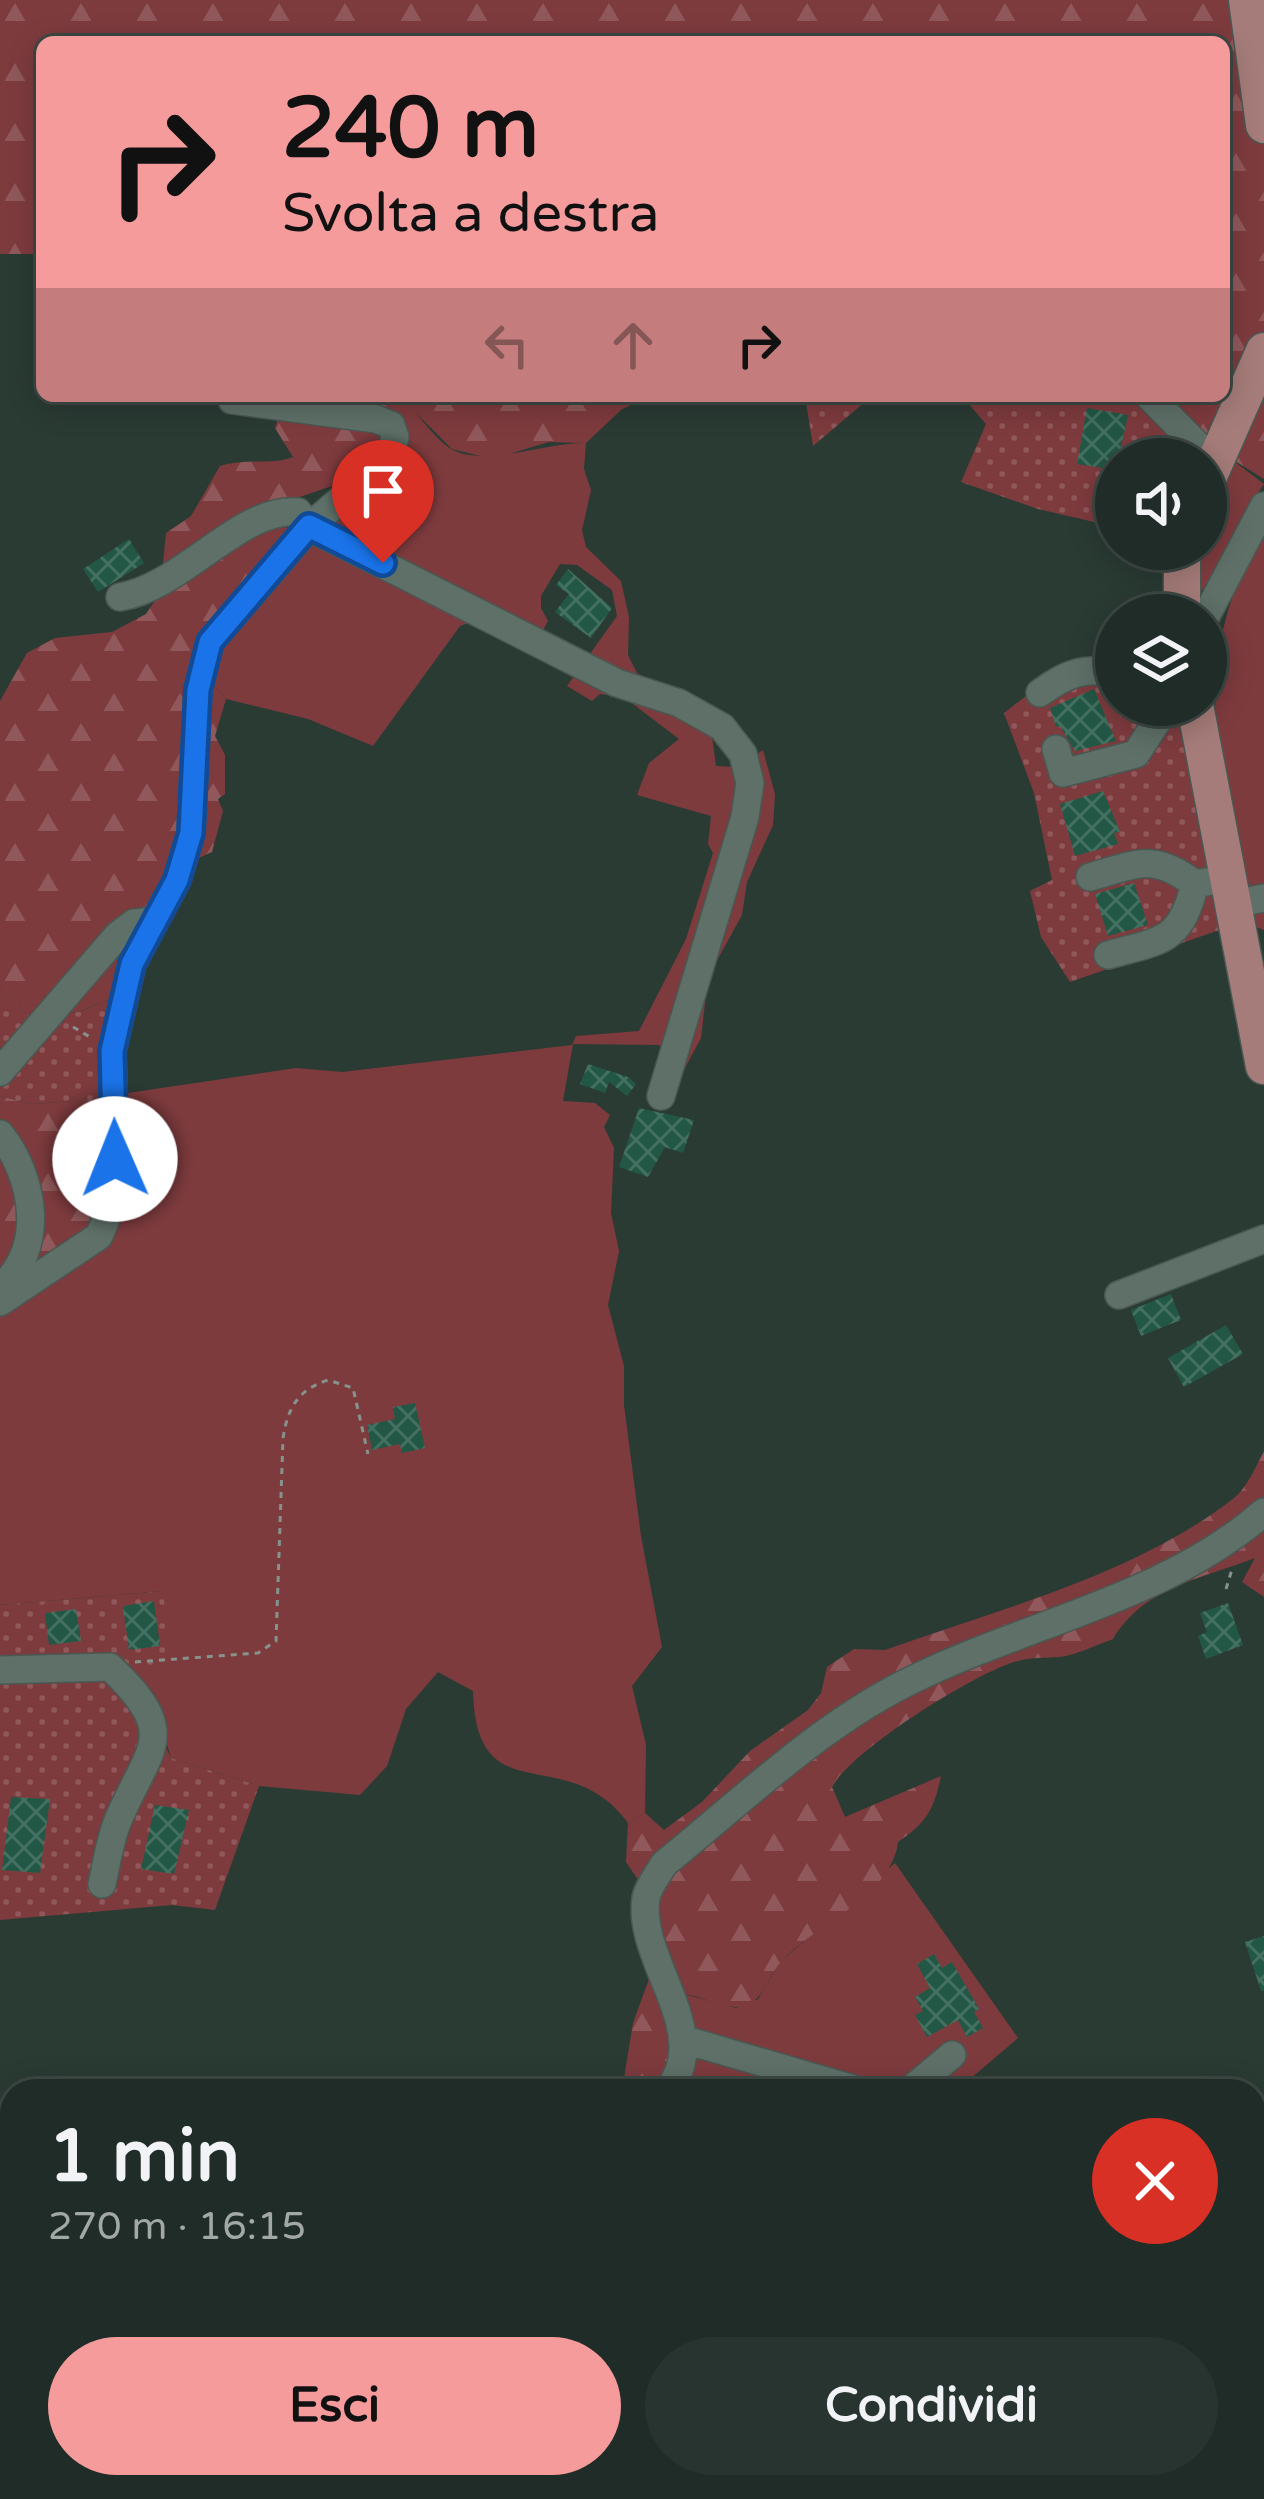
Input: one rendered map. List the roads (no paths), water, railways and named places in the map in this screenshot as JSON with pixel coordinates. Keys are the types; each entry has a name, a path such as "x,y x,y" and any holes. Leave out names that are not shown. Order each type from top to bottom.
{"main road":[{"path":"1247,0 1264,125"},
{"path":"1225,438 1264,351"},
{"path":"1181,726 1230,891 1264,1066"}],"street":[{"path":"0,1302 99,1236 115,1197 112,1051 132,964 177,880 191,833 198,690 210,642 309,526 390,457 395,437 391,424 245,402"},
{"path":"1154,402 1182,438"},
{"path":"1218,594 1264,506"},
{"path":"120,597 151,592 226,538 282,510 298,512 309,526 617,683 679,703 722,728 743,754 750,783 745,818 661,1096"},
{"path":"1040,693 1067,674 1095,669"},
{"path":"1056,749 1063,773 1136,754 1159,726"},
{"path":"1090,877 1147,861 1170,865 1230,891"},
{"path":"1108,956 1169,938 1186,920 1230,891"},
{"path":"0,1072 47,1011 117,936 134,922 154,921"},
{"path":"0,1134 21,1160 31,1189 30,1226 19,1263 0,1288"},
{"path":"1120,1295 1264,1239"},
{"path":"672,2079 682,2039 655,1955 646,1904 664,1864 870,1702 918,1676 1048,1627 1140,1584 1222,1544 1264,1512"},
{"path":"0,1670 110,1667 148,1713 155,1740 150,1765 116,1823 102,1884"},
{"path":"682,2039 819,2079"},
{"path":"923,2079 952,2055"}]}
